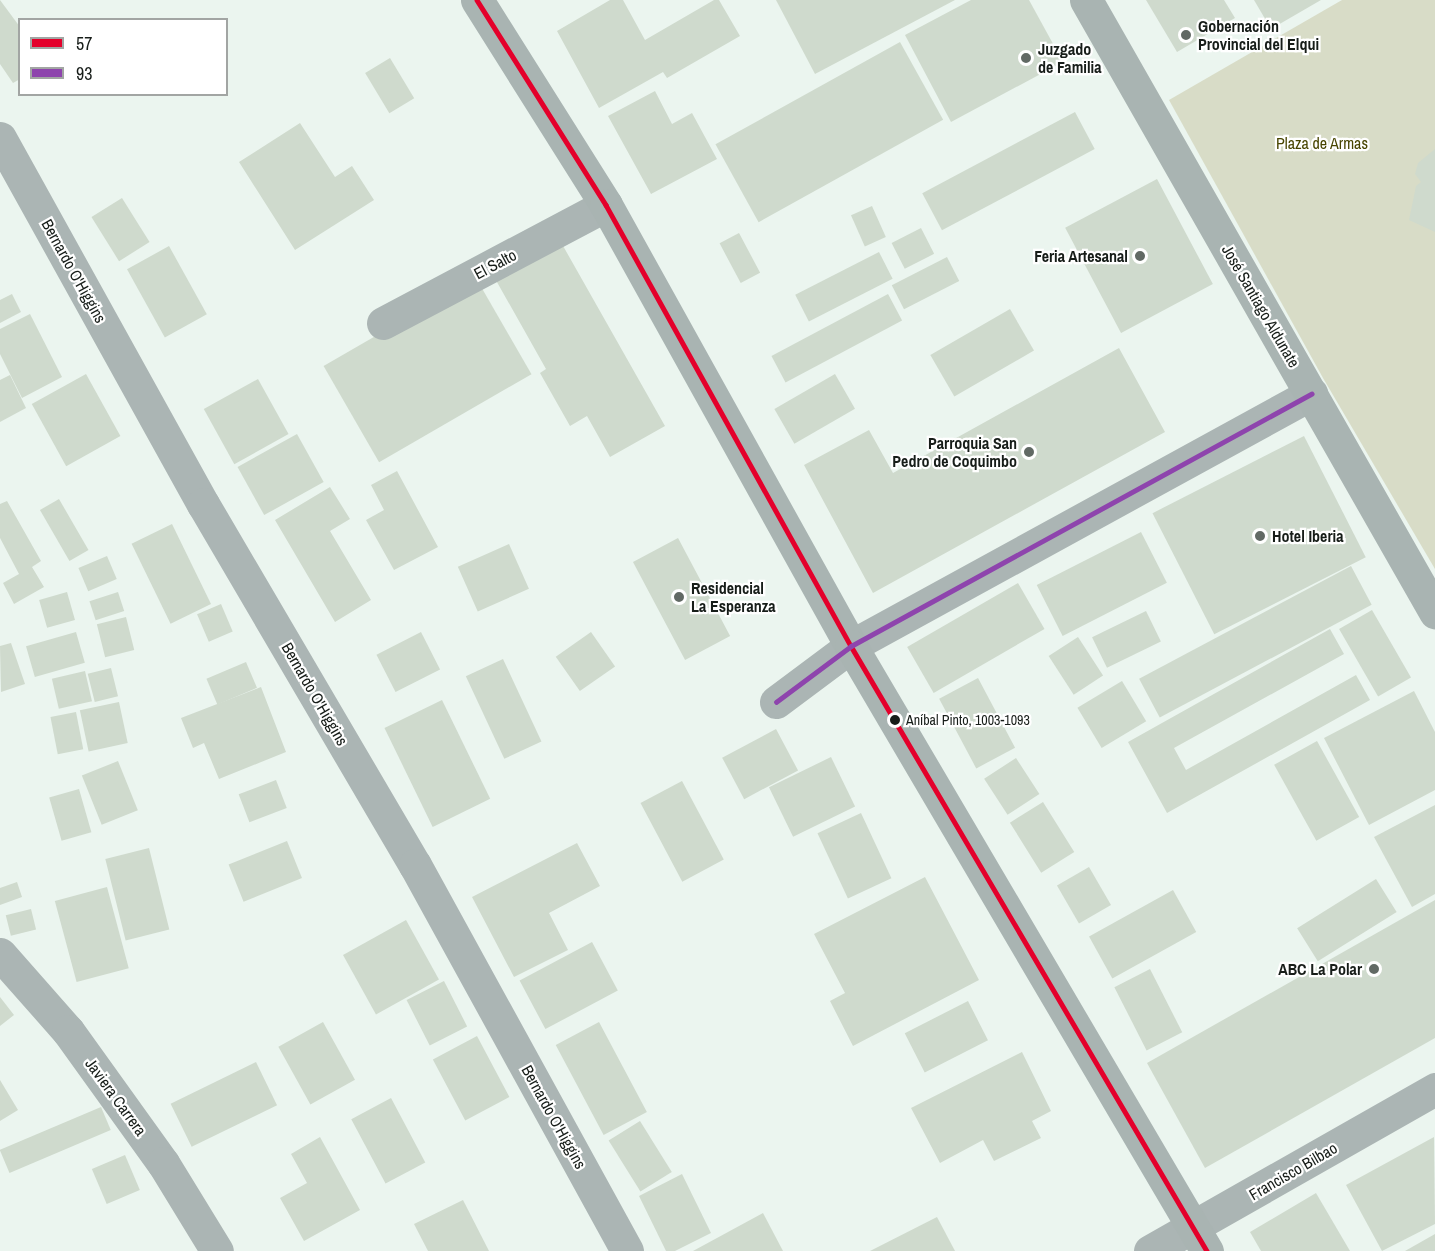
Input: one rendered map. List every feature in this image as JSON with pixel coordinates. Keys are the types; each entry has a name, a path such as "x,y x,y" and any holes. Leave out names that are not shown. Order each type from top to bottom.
{"main road":[{"path":"477,0 606,205 851,646 1200,1240"},
{"name":"José Santiago Aldunate","path":"1086,0 1435,612"}],"street":[{"name":"Bernardo O'Higgins","path":"0,138 203,504 416,865 627,1251"},
{"name":"El Salto","path":"383,323 606,205"},
{"path":"776,702 851,646 1311,394"},
{"name":"Javiera Carrera","path":"0,954 75,1041 163,1163 217,1251"},
{"name":"Francisco Bilbao","path":"1150,1251 1200,1240 1435,1089"}],"green space":[{"name":"Plaza de Armas","path":"1342,0 1435,0 1435,569 1323,378 1169,100"}],"building":[{"path":"0,0 18,24 18,80 13,83 0,64"},
{"path":"610,0 623,0 645,40 714,0 719,0 740,36 667,78 663,72 599,108 557,31"},
{"path":"776,0 955,0 815,74"},
{"path":"971,0 1029,0 1063,62 951,122 905,35"},
{"name":"Gobernación Provincial del Elqui","path":"1146,0 1224,0 1235,18 1177,52"},
{"path":"1254,0 1321,0 1271,29"},
{"path":"900,42 943,120 759,222 715,144"},
{"path":"390,58 414,98 389,113 365,73"},
{"path":"655,91 672,124 692,113 717,159 651,194 608,116"},
{"path":"1075,112 1095,149 942,230 922,193"},
{"path":"300,123 335,177 352,166 374,200 295,250 239,162"},
{"path":"1435,149 1435,232 1409,220 1416,186 1421,182 1415,174 1418,163"},
{"name":"Feria Artesanal","path":"1157,179 1213,284 1121,333 1065,228"},
{"path":"122,198 150,242 119,261 91,217"},
{"path":"872,206 886,237 865,246 851,215"},
{"path":"921,228 934,254 905,269 892,243"},
{"path":"739,233 760,273 741,283 720,243"},
{"path":"558,237 665,426 610,457 587,416 570,426 540,373 546,369 493,275"},
{"path":"169,246 207,314 165,337 127,269"},
{"path":"879,252 893,279 809,321 795,295"},
{"path":"947,257 959,281 904,309 892,285"},
{"path":"476,278 532,374 379,462 324,366"},
{"path":"12,294 21,312 0,323 0,300"},
{"path":"888,294 902,320 786,382 771,356"},
{"path":"1010,309 1034,351 954,397 930,355"},
{"path":"30,314 62,377 22,398 0,354 0,329"},
{"name":"Parroquia San Pedro de Coquimbo","path":"1119,348 1165,432 873,593 804,465 869,430 893,473"},
{"path":"86,374 120,436 66,466 32,404"},
{"path":"835,374 855,409 794,444 774,409"},
{"path":"10,375 26,408 0,422 0,380"},
{"path":"258,379 289,434 234,464 204,409"},
{"path":"297,434 324,482 264,515 238,467"},
{"name":"Hotel Iberia","path":"1304,436 1366,557 1214,634 1153,513"},
{"path":"397,471 438,547 394,570 366,520 384,510 371,485"},
{"path":"330,487 350,519 330,531 371,600 335,622 275,520"},
{"path":"59,499 88,550 69,561 40,510"},
{"path":"7,501 41,561 32,567 44,587 14,604 3,583 19,574 0,538 0,504"},
{"path":"172,524 211,604 171,624 132,544"},
{"path":"1141,532 1167,583 1063,636 1037,585"},
{"path":"678,538 730,636 685,660 633,562"},
{"path":"509,544 529,589 478,612 458,567"},
{"path":"107,556 117,579 88,591 78,568"},
{"path":"1351,566 1372,605 1160,718 1139,679"},
{"path":"1018,583 1044,629 934,693 907,647"},
{"path":"67,592 75,620 47,628 39,600"},
{"path":"118,592 124,611 96,620 89,601"},
{"path":"221,604 233,632 209,642 197,614"},
{"path":"1372,610 1411,678 1378,697 1339,629"},
{"path":"1146,611 1161,642 1107,668 1092,637"},
{"path":"126,617 134,650 105,657 97,624"},
{"path":"1330,629 1344,654 1174,748 1186,770 1356,675 1370,700 1167,813 1128,742"},
{"path":"76,632 85,663 35,677 26,646"},
{"path":"421,632 440,669 396,692 376,655"},
{"path":"591,632 615,666 580,691 556,657"},
{"path":"1078,637 1103,676 1074,695 1049,656"},
{"path":"11,643 25,684 1,692 0,646"},
{"path":"503,659 541,741 504,759 466,676"},
{"path":"246,662 257,688 217,705 206,679"},
{"path":"111,668 118,696 95,702 88,674"},
{"path":"85,671 92,701 59,709 52,679"},
{"path":"978,678 1015,748 976,768 939,699"},
{"path":"1122,681 1146,721 1102,748 1077,708"},
{"path":"261,687 286,752 219,779 204,743 193,748 181,718"},
{"path":"1414,691 1435,732 1435,790 1369,825 1324,738"},
{"path":"442,700 490,799 433,827 384,728"},
{"path":"119,702 128,743 89,751 80,710"},
{"path":"76,712 83,749 58,754 50,717"},
{"path":"776,729 798,770 744,799 722,758"},
{"path":"1317,741 1359,817 1316,841 1274,765"},
{"path":"831,757 855,806 793,837 769,787"},
{"path":"1016,758 1039,794 1008,815 984,779"},
{"path":"118,761 138,810 102,825 82,776"},
{"path":"276,780 287,808 249,822 239,794"},
{"path":"682,781 724,860 682,882 641,803"},
{"path":"79,789 91,832 62,841 49,798"},
{"path":"1043,802 1074,852 1041,873 1010,823"},
{"path":"1435,805 1435,894 1412,907 1374,837"},
{"path":"861,813 891,878 848,899 817,833"},
{"path":"287,841 302,878 244,902 229,865"},
{"path":"577,843 600,886 549,913 568,950 514,977 472,897"},
{"path":"149,848 169,930 126,940 105,859"},
{"path":"1089,867 1111,905 1079,924 1057,885"},
{"path":"925,877 979,980 853,1046 830,1001 845,993 814,934"},
{"path":"1376,879 1397,912 1318,961 1297,928"},
{"path":"17,882 22,897 0,905 0,888"},
{"path":"107,887 129,968 77,982 55,901"},
{"path":"1173,890 1196,932 1112,979 1089,937"},
{"name":"ABC La Polar","path":"1435,900 1435,1038 1205,1168 1147,1063"},
{"path":"31,909 36,929 11,936 6,915"},
{"path":"406,920 439,979 376,1014 343,955"},
{"path":"592,942 618,991 545,1029 520,980"},
{"path":"1150,969 1182,1032 1147,1050 1114,987"},
{"path":"444,981 467,1026 430,1046 407,1000"},
{"path":"0,997 14,1015 0,1026"},
{"path":"968,1001 988,1040 925,1072 905,1033"},
{"path":"323,1022 355,1080 310,1104 278,1047"},
{"path":"599,1022 647,1112 604,1135 556,1045"},
{"path":"477,1036 509,1097 465,1120 433,1059"},
{"path":"1022,1052 1051,1111 1032,1121 1041,1138 994,1161 983,1140 940,1163 911,1108"},
{"path":"256,1062 277,1105 192,1147 171,1104"},
{"path":"0,1080 18,1110 0,1121"},
{"path":"391,1098 425,1162 386,1184 351,1119"},
{"path":"101,1107 111,1130 10,1173 0,1150"},
{"path":"640,1121 672,1172 640,1191 609,1141"},
{"path":"320,1137 360,1210 304,1241 280,1198 307,1183 291,1154"},
{"path":"1434,1137 1435,1224 1382,1251 1346,1185"},
{"path":"125,1155 140,1190 107,1204 92,1169"},
{"path":"682,1174 711,1233 675,1251 666,1251 639,1196"},
{"path":"1316,1193 1350,1251 1261,1251 1250,1232"},
{"path":"463,1200 489,1251 428,1251 414,1224"},
{"path":"763,1213 783,1251 693,1251"},
{"path":"937,1217 955,1251 870,1251"},
{"path":"1435,1234 1435,1251 1405,1251"}],"transit line":[{"name":"57","path":"477,0 606,205 851,646 1207,1251"},
{"name":"93","path":"776,702 851,646 1311,394"}],"place":[{"name":"Gobernación Provincial del Elqui","path":"1186,35"},
{"name":"Juzgado de Familia","path":"1026,58"},
{"name":"Feria Artesanal","path":"1140,256"},
{"name":"Parroquia San Pedro de Coquimbo","path":"1029,452"},
{"name":"Hotel Iberia","path":"1260,536"},
{"name":"Residencial La Esperanza","path":"679,597"},
{"name":"Aníbal Pinto, 1003-1093","path":"895,720"},
{"name":"ABC La Polar","path":"1374,969"}]}
